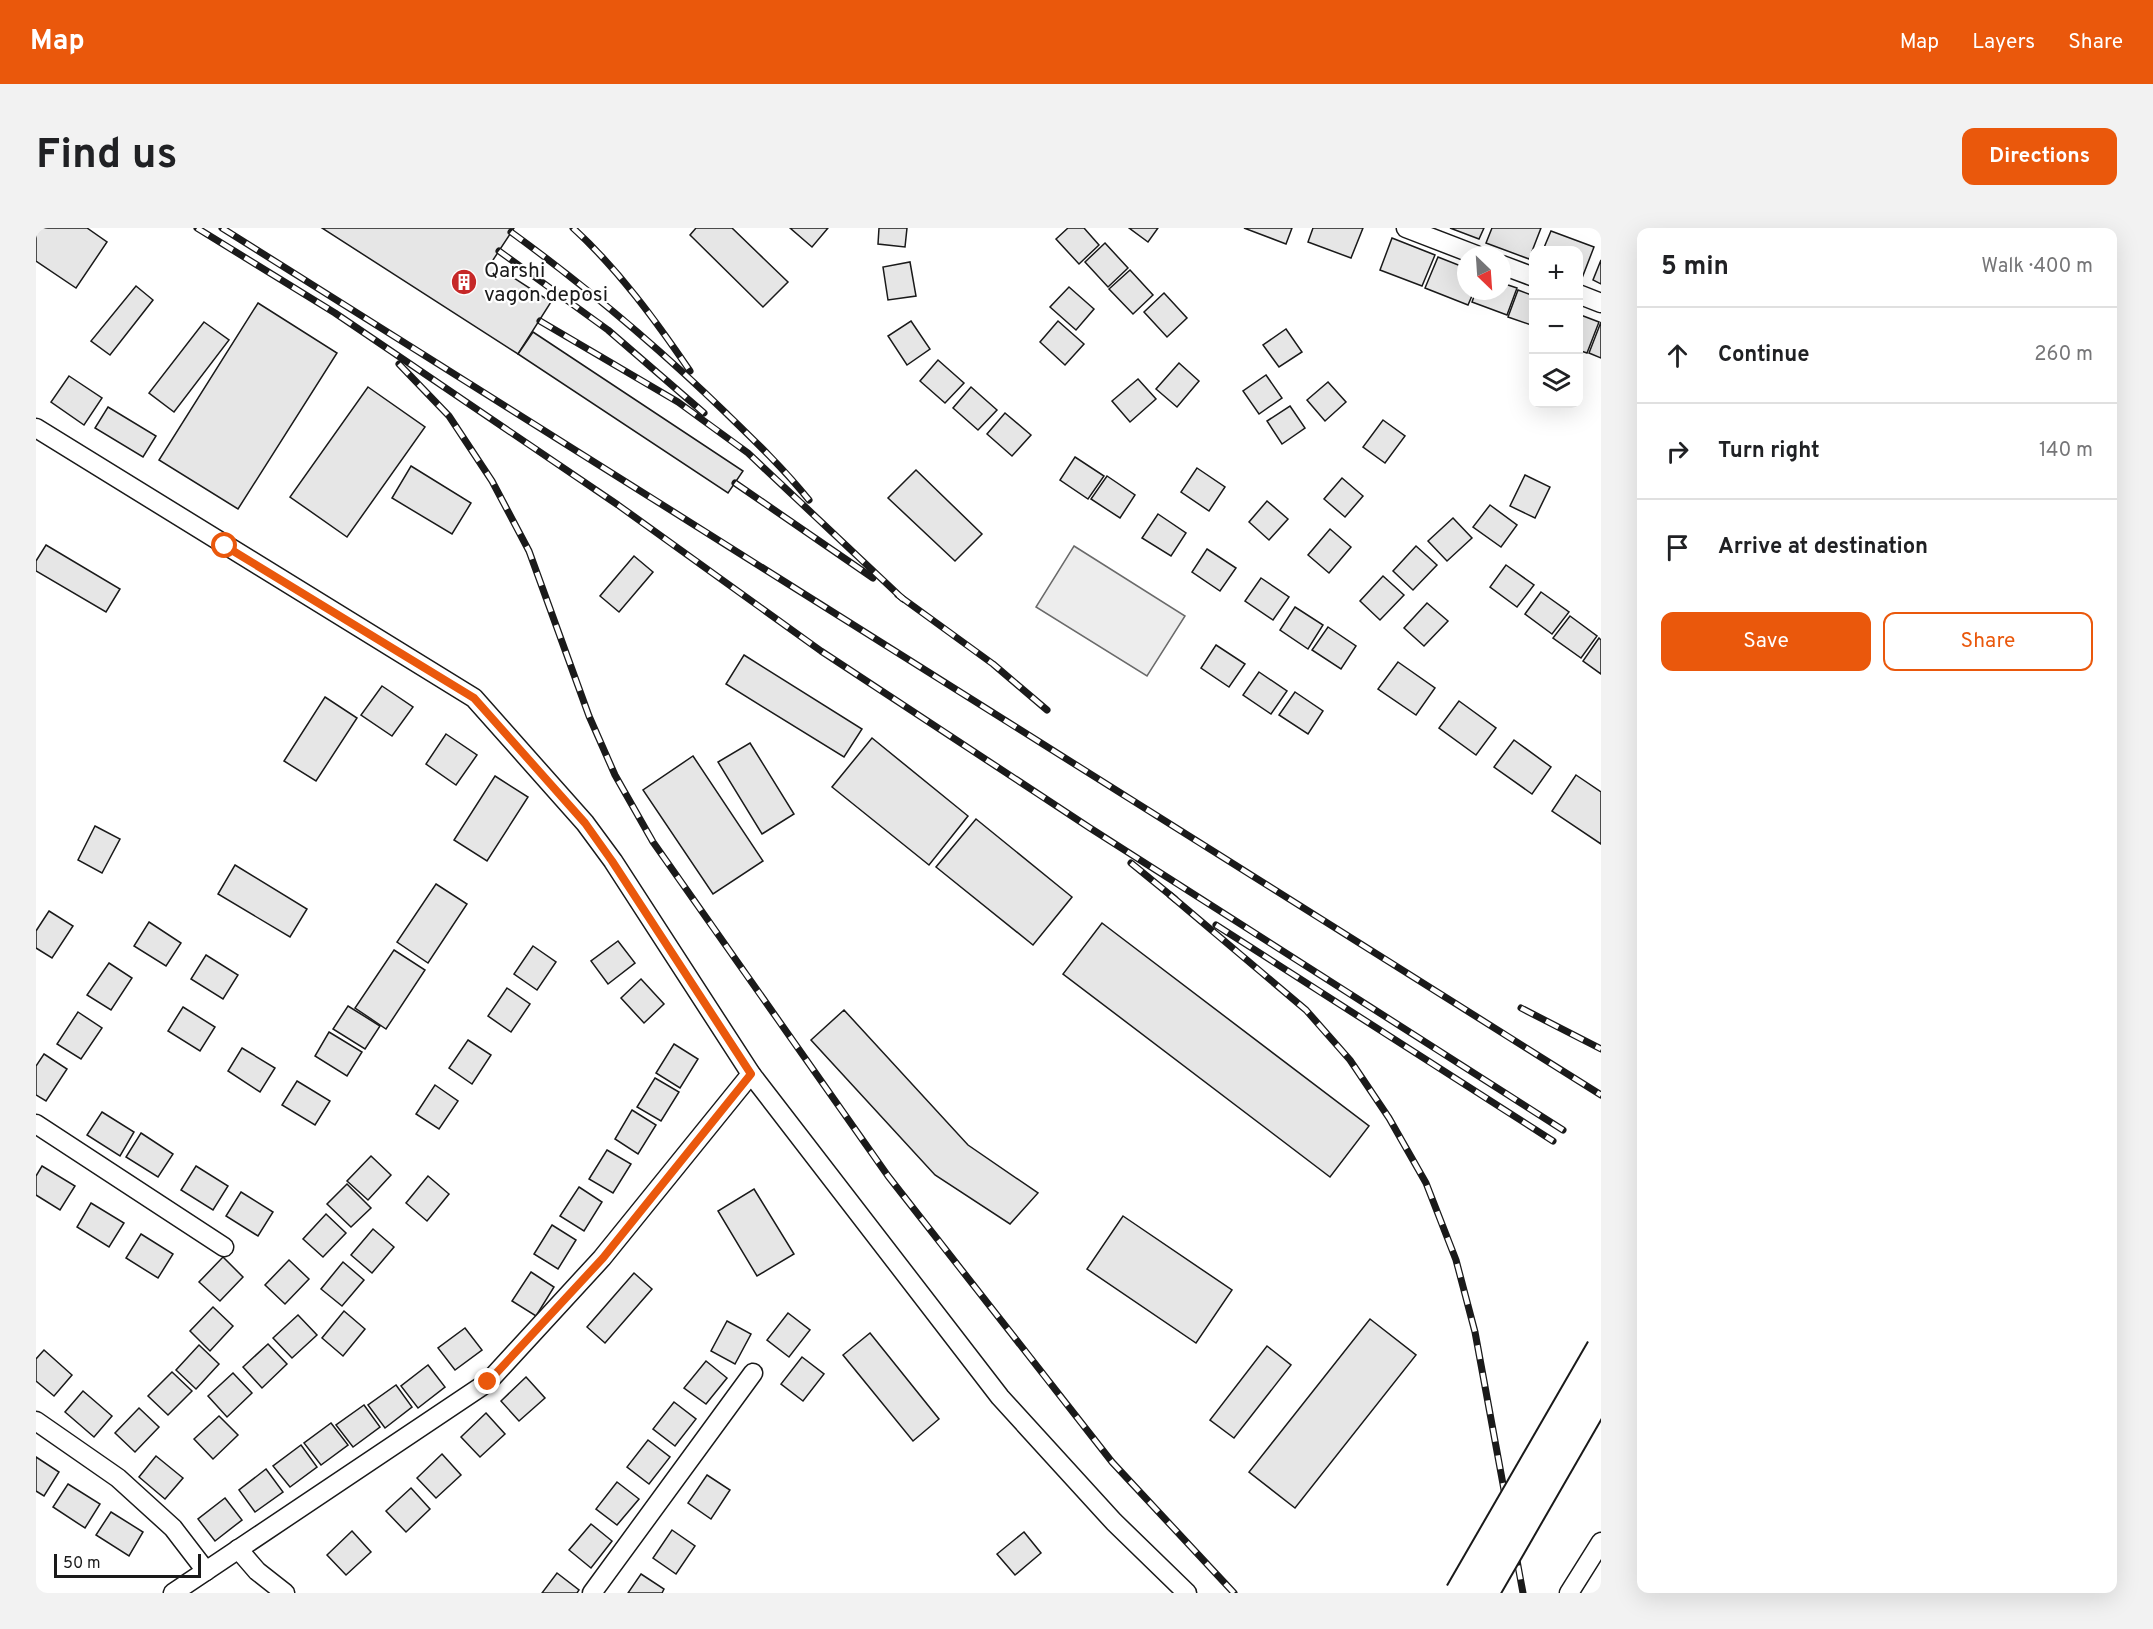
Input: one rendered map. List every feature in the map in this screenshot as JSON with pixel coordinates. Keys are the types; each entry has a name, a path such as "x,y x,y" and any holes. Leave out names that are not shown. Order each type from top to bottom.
{"main road":[{"path":"1460,1593 1601,1349"},
{"path":"1484,1593 1601,1390"}],"street":[{"path":"1406,228 1457,248"},
{"path":"1511,268 1529,275"},
{"path":"1583,296 1601,303"},
{"path":"36,428 474,698 585,823 751,1074 1000,1397 1114,1522 1187,1593"},
{"path":"175,1593 488,1382 603,1258 751,1074"},
{"path":"36,1124 224,1247"},
{"path":"592,1593 753,1373"},
{"path":"36,1421 118,1478 173,1528 206,1571"},
{"path":"1569,1593 1601,1542"},
{"path":"238,1549 257,1571 285,1593"}],"shaded area":[{"path":"1074,546 1185,616 1147,676 1036,607"}],"building":[{"path":"36,228 87,228 107,242 76,288 36,261"},
{"name":"Qarshi vagon deposi","path":"322,228 514,228 491,263 551,302 518,354"},
{"path":"696,228 732,228 788,282 763,307 690,235"},
{"path":"790,228 828,228 812,247"},
{"path":"879,228 907,228 905,247 878,244"},
{"path":"1068,228 1084,228 1099,245 1079,264 1056,239"},
{"path":"1129,228 1158,228 1148,242"},
{"path":"1244,228 1292,228 1286,244"},
{"path":"1313,228 1363,228 1351,258 1308,242"},
{"path":"1450,228 1484,228 1479,239"},
{"path":"1492,228 1541,228 1534,246 1529,246 1529,259 1511,252 1511,246 1494,246 1486,243"},
{"path":"1551,231 1594,247 1583,275 1583,246 1545,246"},
{"path":"1392,238 1435,255 1422,286 1380,270"},
{"path":"1105,243 1128,268 1108,287 1085,262"},
{"path":"1438,257 1457,264 1457,300 1470,300 1468,305 1425,288"},
{"path":"1601,260 1601,284 1593,280"},
{"path":"910,262 916,296 888,300 883,267"},
{"path":"1130,270 1153,295 1133,314 1109,289"},
{"path":"136,286 153,300 110,355 91,341"},
{"path":"1511,286 1517,288 1507,315 1472,302 1473,300 1511,300"},
{"path":"1069,287 1094,309 1076,330 1050,307"},
{"path":"1518,290 1529,294 1529,324 1508,317"},
{"path":"1164,293 1187,318 1167,337 1144,312"},
{"path":"258,303 337,353 238,509 159,460"},
{"path":"1583,316 1599,322 1587,353 1583,352"},
{"path":"911,321 930,349 907,365 888,336"},
{"path":"1058,321 1084,344 1065,365 1040,342"},
{"path":"204,322 229,340 174,412 149,393"},
{"path":"1601,322 1601,358 1589,353"},
{"path":"1286,329 1302,352 1279,367 1263,345"},
{"path":"533,332 743,471 728,493 518,354"},
{"path":"938,360 964,383 945,403 920,381"},
{"path":"1179,363 1199,381 1177,407 1156,389"},
{"path":"1266,375 1282,398 1259,414 1243,391"},
{"path":"69,376 102,398 84,425 51,402"},
{"path":"1138,379 1156,399 1130,422 1112,401"},
{"path":"1328,382 1346,402 1325,421 1307,400"},
{"path":"368,387 425,427 347,537 290,497"},
{"path":"971,387 997,410 978,430 953,408"},
{"path":"1290,406 1305,428 1282,444 1267,421"},
{"path":"108,407 156,436 143,457 95,428"},
{"path":"1005,413 1031,435 1012,456 987,434"},
{"path":"1383,420 1405,436 1385,463 1363,447"},
{"path":"1075,457 1104,476 1088,499 1060,480"},
{"path":"411,466 471,503 452,534 392,498"},
{"path":"1197,468 1225,487 1209,511 1181,492"},
{"path":"916,470 982,534 955,561 888,498"},
{"path":"1525,475 1550,487 1535,518 1510,506"},
{"path":"1107,476 1135,495 1120,518 1091,499"},
{"path":"1342,478 1363,496 1345,517 1324,499"},
{"path":"1267,501 1288,519 1269,540 1249,522"},
{"path":"1490,505 1517,525 1501,547 1473,527"},
{"path":"1158,514 1186,533 1171,556 1142,538"},
{"path":"1453,518 1472,538 1447,561 1428,541"},
{"path":"1330,529 1351,547 1329,573 1308,555"},
{"path":"46,545 120,589 106,612 36,571 36,561"},
{"path":"1416,546 1437,565 1413,590 1393,571"},
{"path":"1207,549 1236,568 1220,591 1192,572"},
{"path":"634,556 653,572 619,612 600,596"},
{"path":"1506,565 1534,585 1517,607 1490,587"},
{"path":"1383,576 1404,595 1380,620 1360,601"},
{"path":"1261,578 1289,597 1273,620 1245,601"},
{"path":"1541,592 1569,612 1552,634 1525,614"},
{"path":"1427,603 1448,621 1424,646 1404,628"},
{"path":"1295,607 1323,625 1308,649 1280,630"},
{"path":"1570,616 1597,636 1581,658 1553,638"},
{"path":"1328,627 1356,646 1341,669 1312,650"},
{"path":"1599,638 1601,640 1601,674 1583,661"},
{"path":"1216,645 1245,664 1229,687 1201,668"},
{"path":"744,655 862,729 844,757 726,684"},
{"path":"1398,662 1435,688 1416,715 1378,689"},
{"path":"1259,672 1287,691 1271,714 1243,695"},
{"path":"382,686 413,707 392,736 361,715"},
{"path":"1295,692 1323,711 1308,734 1279,715"},
{"path":"325,697 357,718 316,781 284,761"},
{"path":"1459,701 1496,728 1476,755 1439,728"},
{"path":"446,734 477,755 456,785 426,764"},
{"path":"872,738 968,816 929,865 832,787"},
{"path":"1514,740 1551,767 1532,794 1494,767"},
{"path":"750,743 794,814 762,834 718,762"},
{"path":"693,756 763,861 713,894 643,790"},
{"path":"1576,775 1601,792 1601,844 1552,811"},
{"path":"495,776 528,797 487,861 454,840"},
{"path":"976,819 1072,897 1033,945 936,867"},
{"path":"95,826 120,839 102,873 78,860"},
{"path":"235,865 307,909 290,937 218,894"},
{"path":"436,884 467,904 428,963 397,942"},
{"path":"49,911 73,926 52,958 36,948 36,931"},
{"path":"149,922 181,943 166,966 134,946"},
{"path":"1102,923 1369,1126 1330,1177 1063,974"},
{"path":"618,941 635,963 608,984 591,961"},
{"path":"533,946 556,962 537,990 514,974"},
{"path":"394,950 425,970 386,1029 355,1008"},
{"path":"206,955 238,975 223,999 191,979"},
{"path":"109,963 132,978 111,1010 87,995"},
{"path":"641,979 664,1004 644,1023 621,998"},
{"path":"507,988 530,1004 511,1032 488,1016"},
{"path":"348,1006 380,1026 365,1049 333,1029"},
{"path":"183,1007 215,1027 200,1051 168,1031"},
{"path":"844,1010 968,1145 1038,1193 1010,1224 935,1175 811,1040"},
{"path":"78,1012 102,1028 81,1059 57,1044"},
{"path":"329,1032 362,1052 347,1076 315,1056"},
{"path":"468,1040 491,1055 472,1084 449,1068"},
{"path":"674,1044 698,1059 680,1088 656,1073"},
{"path":"242,1048 275,1068 260,1092 228,1071"},
{"path":"44,1054 67,1069 46,1101 36,1095 36,1066"},
{"path":"655,1078 679,1092 661,1121 637,1107"},
{"path":"297,1081 330,1101 315,1125 282,1105"},
{"path":"435,1085 458,1101 439,1129 416,1114"},
{"path":"632,1110 656,1125 638,1154 615,1139"},
{"path":"102,1112 134,1132 120,1156 87,1135"},
{"path":"141,1133 173,1154 158,1177 126,1157"},
{"path":"607,1150 631,1164 613,1193 589,1179"},
{"path":"371,1156 391,1175 368,1200 347,1181"},
{"path":"42,1166 75,1186 60,1210 36,1195 36,1176"},
{"path":"196,1166 228,1186 213,1210 181,1190"},
{"path":"428,1176 449,1194 427,1221 406,1203"},
{"path":"347,1184 371,1208 351,1227 327,1204"},
{"path":"579,1187 602,1202 584,1231 560,1216"},
{"path":"754,1189 794,1254 757,1276 718,1211"},
{"path":"241,1192 273,1212 258,1236 226,1216"},
{"path":"91,1203 124,1223 109,1247 77,1227"},
{"path":"326,1214 346,1233 323,1257 303,1239"},
{"path":"1123,1216 1232,1290 1196,1343 1087,1269"},
{"path":"552,1225 576,1240 558,1269 534,1254"},
{"path":"373,1229 394,1247 372,1273 351,1255"},
{"path":"141,1234 173,1254 158,1278 126,1258"},
{"path":"223,1257 243,1277 220,1301 199,1282"},
{"path":"289,1260 309,1279 285,1304 265,1285"},
{"path":"343,1262 364,1280 342,1306 321,1289"},
{"path":"531,1272 554,1287 536,1316 512,1301"},
{"path":"634,1273 652,1289 605,1343 587,1327"},
{"path":"213,1307 233,1326 210,1351 190,1331"},
{"path":"344,1311 365,1329 343,1356 322,1338"},
{"path":"788,1313 810,1330 789,1357 767,1340"},
{"path":"298,1315 317,1335 292,1358 273,1338"},
{"path":"1370,1319 1416,1355 1295,1508 1249,1472"},
{"path":"727,1321 751,1334 735,1364 711,1351"},
{"path":"465,1328 482,1350 455,1370 438,1348"},
{"path":"870,1333 939,1419 913,1441 843,1355"},
{"path":"268,1344 287,1364 262,1388 243,1367"},
{"path":"199,1345 219,1364 196,1389 176,1370"},
{"path":"1267,1346 1291,1365 1234,1438 1210,1420"},
{"path":"44,1350 72,1375 54,1396 36,1381 36,1359"},
{"path":"802,1357 824,1374 803,1401 781,1384"},
{"path":"706,1361 727,1378 706,1404 684,1388"},
{"path":"428,1365 445,1387 418,1408 401,1386"},
{"path":"172,1372 192,1391 168,1415 148,1396"},
{"path":"233,1373 252,1393 227,1417 208,1396"},
{"path":"526,1377 545,1398 519,1421 501,1401"},
{"path":"396,1385 412,1407 385,1428 368,1405"},
{"path":"83,1391 112,1416 94,1437 65,1412"},
{"path":"674,1402 696,1419 675,1446 653,1429"},
{"path":"364,1405 380,1427 353,1447 336,1425"},
{"path":"139,1408 159,1427 135,1452 115,1433"},
{"path":"486,1413 505,1434 480,1457 461,1437"},
{"path":"219,1416 238,1435 213,1459 194,1439"},
{"path":"331,1423 348,1445 321,1465 304,1443"},
{"path":"648,1440 670,1457 649,1484 627,1467"},
{"path":"301,1445 317,1467 290,1487 273,1466"},
{"path":"442,1454 461,1475 436,1498 417,1478"},
{"path":"156,1456 183,1478 165,1499 139,1477"},
{"path":"36,1457 59,1472 44,1496 36,1491"},
{"path":"266,1469 283,1492 255,1512 239,1490"},
{"path":"707,1475 730,1490 711,1519 688,1503"},
{"path":"617,1482 639,1499 617,1525 596,1509"},
{"path":"68,1484 100,1504 85,1528 53,1507"},
{"path":"411,1488 430,1509 406,1532 386,1511"},
{"path":"225,1498 242,1520 215,1541 198,1519"},
{"path":"111,1512 143,1532 129,1556 96,1535"},
{"path":"591,1524 612,1541 591,1568 569,1550"},
{"path":"672,1530 695,1546 676,1574 653,1558"},
{"path":"352,1531 371,1552 346,1575 327,1555"},
{"path":"1024,1532 1041,1553 1015,1575 997,1554"},
{"path":"557,1573 579,1590 577,1593 542,1593"},
{"path":"641,1574 664,1589 662,1593 628,1593"}],"railway":[{"path":"197,228 335,313 618,505 821,651 1090,828 1563,1130"},
{"path":"222,228 1601,1095"},
{"path":"573,228 636,296 690,371"},
{"path":"511,232 622,319 675,366 759,445 809,500"},
{"path":"499,251 608,330 704,413"},
{"path":"540,321 678,402 748,453 903,599"},
{"path":"399,364 449,416 492,481 529,551 589,716 615,775 653,842 888,1176 1112,1462 1234,1593"},
{"path":"735,483 873,578"},
{"path":"898,595 993,664 1047,710"},
{"path":"1131,863 1175,899"},
{"path":"1170,895 1306,1010 1350,1060 1389,1118 1426,1183 1456,1260 1475,1332 1523,1593"},
{"path":"1216,925 1553,1141"},
{"path":"1521,1008 1601,1049"}],"place":[{"name":"Qarshi vagon deposi","path":"464,282"}],"route":[{"path":"225,546 474,698 585,823 751,1074 603,1258 488,1382"}]}
